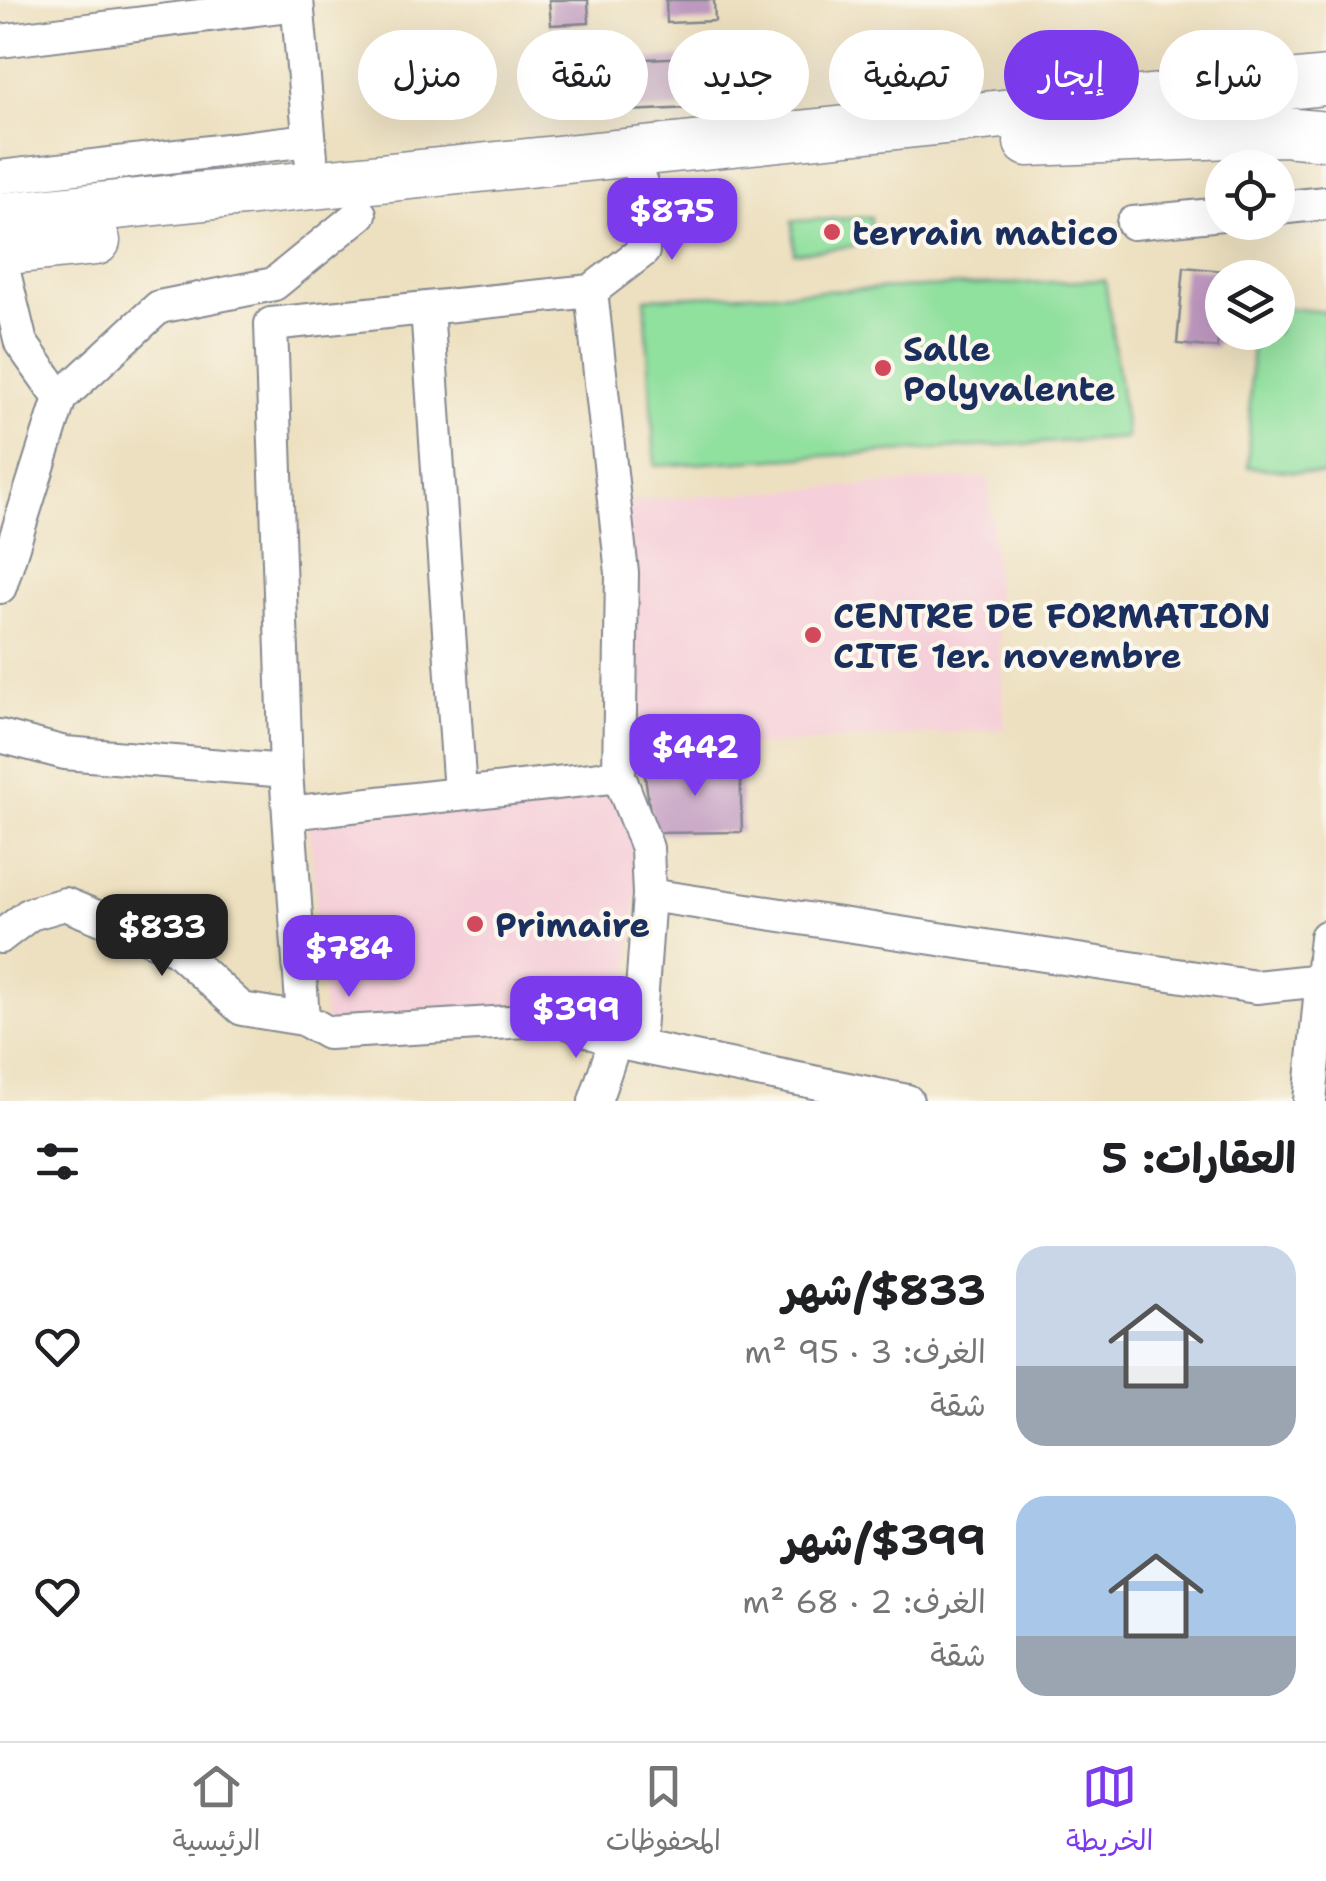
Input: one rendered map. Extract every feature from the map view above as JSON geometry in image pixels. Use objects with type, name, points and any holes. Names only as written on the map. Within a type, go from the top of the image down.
[{"type":"highway","points":[[0,217],[1326,81]]},
{"type":"highway","points":[[2,273],[360,214],[1050,140],[1286,132],[1326,136]]},
{"type":"street","points":[[0,41],[297,2],[314,187]]},
{"type":"street","points":[[0,177],[309,140]]},
{"type":"street","points":[[303,1019],[286,772],[271,324],[591,291],[643,251],[641,183]]},
{"type":"street","points":[[1295,207],[1326,204]]},
{"type":"street","points":[[0,586],[60,398],[158,308],[274,284],[360,214]]},
{"type":"street","points":[[1133,223],[1205,216]]},
{"type":"street","points":[[2,273],[20,343],[60,398]]},
{"type":"street","points":[[591,291],[622,572],[619,776],[647,848],[649,894],[627,1044],[595,1101]]},
{"type":"street","points":[[427,308],[460,794]]},
{"type":"street","points":[[0,736],[65,753],[286,772]]},
{"type":"street","points":[[289,813],[619,776]]},
{"type":"street","points":[[649,894],[1256,987],[1322,980]]},
{"type":"street","points":[[0,937],[30,914],[65,904],[176,949],[242,1009],[303,1019],[328,1033],[560,1018],[627,1044],[820,1092],[907,1101]]},
{"type":"street","points":[[1310,1101],[1326,936]]},
{"type":"shaded area","name":"CENTRE DE FORMATION CITE 1er. novembre","points":[[989,477],[1005,729],[634,754],[617,502]]},
{"type":"shaded area","name":"Primaire","points":[[620,795],[640,848],[627,999],[325,1023],[309,819]]},
{"type":"green space","name":"terrain matico","points":[[871,217],[871,244],[794,253],[792,221]]},
{"type":"green space","name":"Salle Polyvalente","points":[[1105,280],[1127,438],[655,466],[645,298]]},
{"type":"green space","points":[[1295,309],[1326,312],[1326,475],[1248,467],[1251,350],[1295,350]]},
{"type":"building","points":[[549,0],[588,0],[589,23],[551,25]]},
{"type":"building","points":[[666,0],[714,0],[715,21],[667,23]]},
{"type":"building","points":[[668,58],[668,109],[648,110],[648,59]]},
{"type":"building","points":[[1184,267],[1205,269],[1205,347],[1177,344]]},
{"type":"building","points":[[740,765],[742,832],[653,833],[644,769]]},
{"type":"place","name":"terrain matico","points":[[832,232]]},
{"type":"place","name":"Salle Polyvalente","points":[[883,368]]},
{"type":"place","name":"CENTRE DE FORMATION CITE 1er. novembre","points":[[813,635]]},
{"type":"place","name":"Primaire","points":[[475,924]]}]
